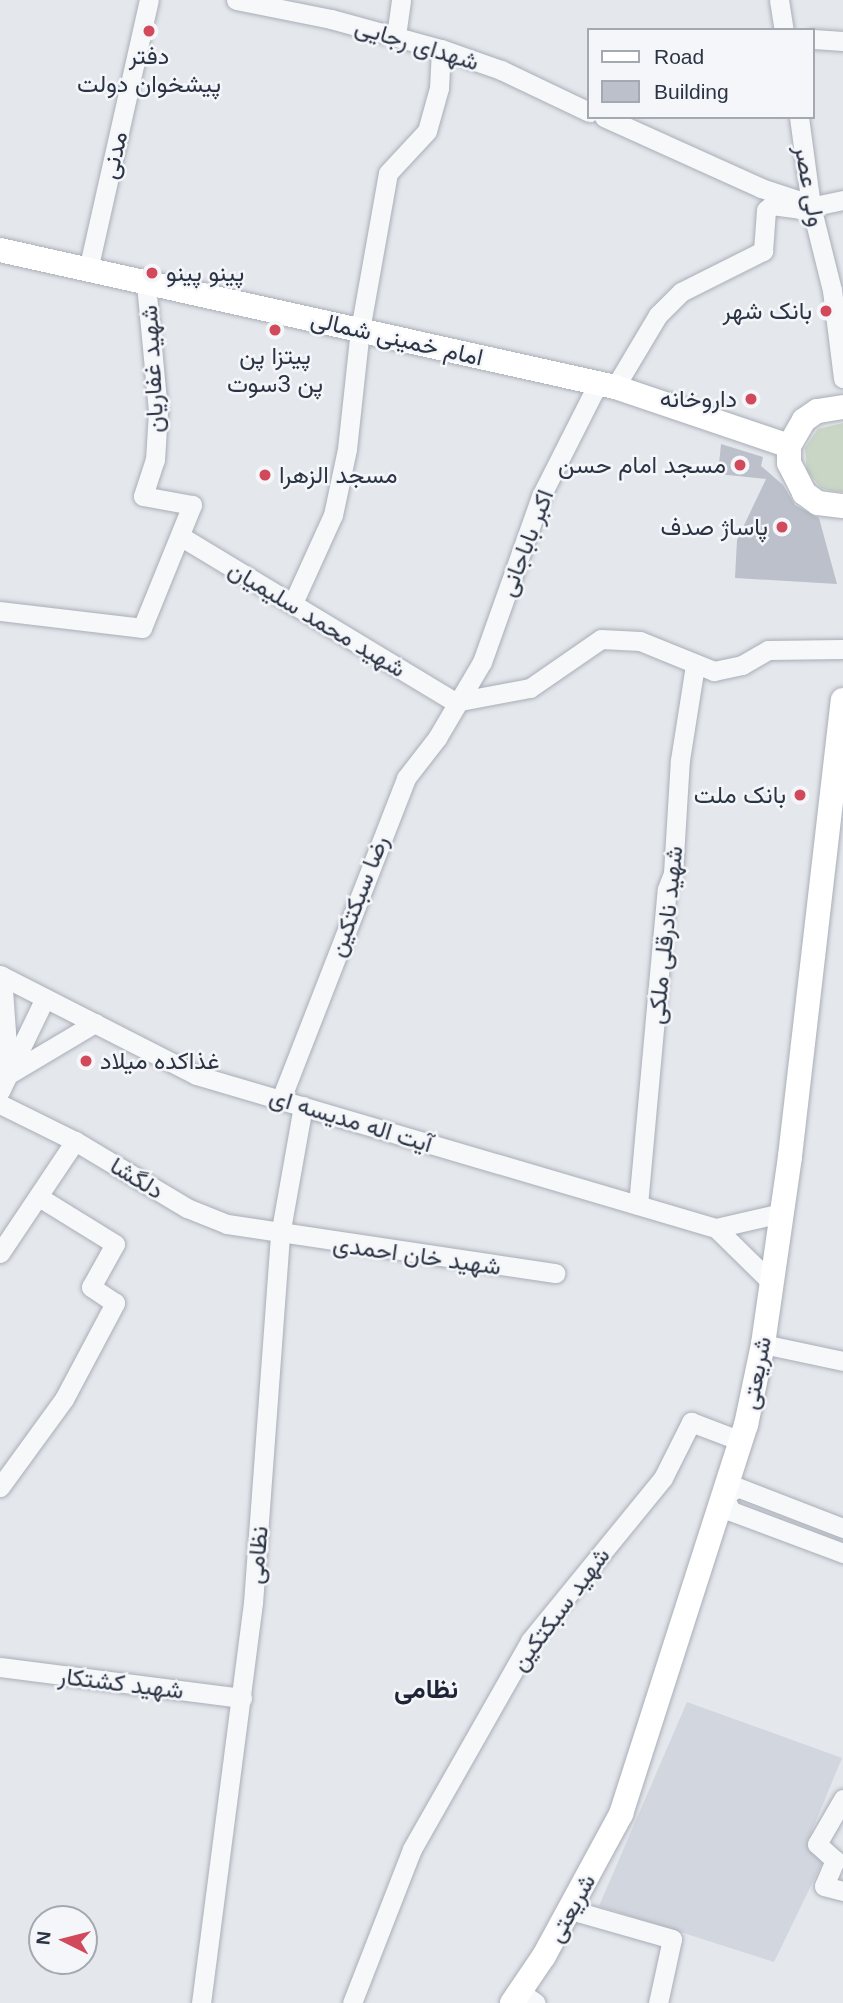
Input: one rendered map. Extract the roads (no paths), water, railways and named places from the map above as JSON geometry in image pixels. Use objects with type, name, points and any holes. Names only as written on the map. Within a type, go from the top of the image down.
[{"type":"main road","name":"امام خمینی شمالی","points":[[0,250],[606,385],[789,446]]},
{"type":"main road","points":[[843,407],[817,411],[804,420],[789,446],[793,480],[804,493],[818,503],[843,506]]},
{"type":"main road","name":"شریعتی","points":[[522,1999],[621,1814],[741,1441],[763,1344],[834,840],[843,700]]},
{"type":"street","name":"مدنی","points":[[88,270],[149,0]]},
{"type":"street","name":"شهدای رجایی","points":[[236,0],[396,36],[441,49],[501,70],[588,112]]},
{"type":"street","points":[[396,36],[401,0]]},
{"type":"street","points":[[779,0],[784,28]]},
{"type":"street","points":[[815,39],[843,41]]},
{"type":"street","points":[[293,603],[332,515],[348,449],[360,330],[388,173],[427,131],[439,88],[441,49]]},
{"type":"street","points":[[608,119],[761,188],[799,197],[811,206]]},
{"type":"street","name":"ولی عصر","points":[[799,119],[811,206],[832,290],[843,378]]},
{"type":"street","points":[[761,188],[766,210],[772,205],[811,206],[843,200]]},
{"type":"street","name":"اکبر باباجانی","points":[[455,702],[482,662],[541,496],[606,385],[658,315],[681,292],[763,251],[766,210]]},
{"type":"street","name":"شهید غفاریان","points":[[146,282],[158,411],[155,460],[143,496],[192,505],[180,536]]},
{"type":"street","points":[[0,611],[142,628],[180,536]]},
{"type":"street","name":"شهید محمد سلیمیان","points":[[180,536],[455,702]]},
{"type":"street","points":[[455,702],[530,688],[601,639],[640,641],[714,671],[742,665],[768,650],[843,649]]},
{"type":"street","name":"شهید نادرقلی ملکی","points":[[638,1205],[667,889],[673,873],[680,760],[695,665]]},
{"type":"street","name":"رضا سبکتکین","points":[[281,1099],[406,778],[437,738],[455,702]]},
{"type":"street","points":[[1,976],[4,1083]]},
{"type":"street","name":"آیت اله مدیسه ای","points":[[1,976],[196,1075],[716,1228]]},
{"type":"street","points":[[4,1083],[45,998]]},
{"type":"street","points":[[4,1083],[95,1023]]},
{"type":"street","name":"دلگشا","points":[[0,1104],[75,1141],[187,1208],[227,1224],[280,1235]]},
{"type":"street","name":"نظامی","points":[[201,2003],[242,1698],[270,1420],[280,1235],[303,1106]]},
{"type":"street","points":[[0,1253],[75,1141]]},
{"type":"street","points":[[0,1488],[64,1399],[115,1303],[92,1287],[115,1244],[39,1197]]},
{"type":"street","points":[[716,1228],[781,1213]]},
{"type":"street","points":[[716,1228],[771,1282]]},
{"type":"street","name":"شهید خان احمدی","points":[[280,1235],[555,1273]]},
{"type":"street","points":[[763,1344],[843,1361]]},
{"type":"street","name":"شهید سبکتکین","points":[[352,2003],[412,1849],[530,1641],[663,1478],[691,1422],[741,1441]]},
{"type":"street","points":[[843,1528],[737,1487],[724,1497],[731,1510],[843,1553]]},
{"type":"street","name":"شهید کشتکار","points":[[0,1667],[242,1698]]},
{"type":"street","points":[[834,1888],[835,1860],[817,1844],[843,1799]]},
{"type":"street","points":[[571,1910],[672,1939],[658,2003]]},
{"type":"place","name":"دفتر پیشخوان دولت","points":[[149,31]]},
{"type":"place","name":"پینو پینو","points":[[152,273]]},
{"type":"place","name":"بانک شهر","points":[[826,311]]},
{"type":"place","name":"پیتزا پن پن 3سوت","points":[[275,330]]},
{"type":"place","name":"داروخانه","points":[[751,399]]},
{"type":"place","name":"مسجد امام حسن","points":[[740,465]]},
{"type":"place","name":"مسجد الزهرا","points":[[265,475]]},
{"type":"place","name":"پاساژ صدف","points":[[782,527]]},
{"type":"place","name":"بانک ملت","points":[[800,795]]},
{"type":"place","name":"غذاکده میلاد","points":[[86,1061]]},
{"type":"district","name":"نظامی","points":[[426,1690]]}]
